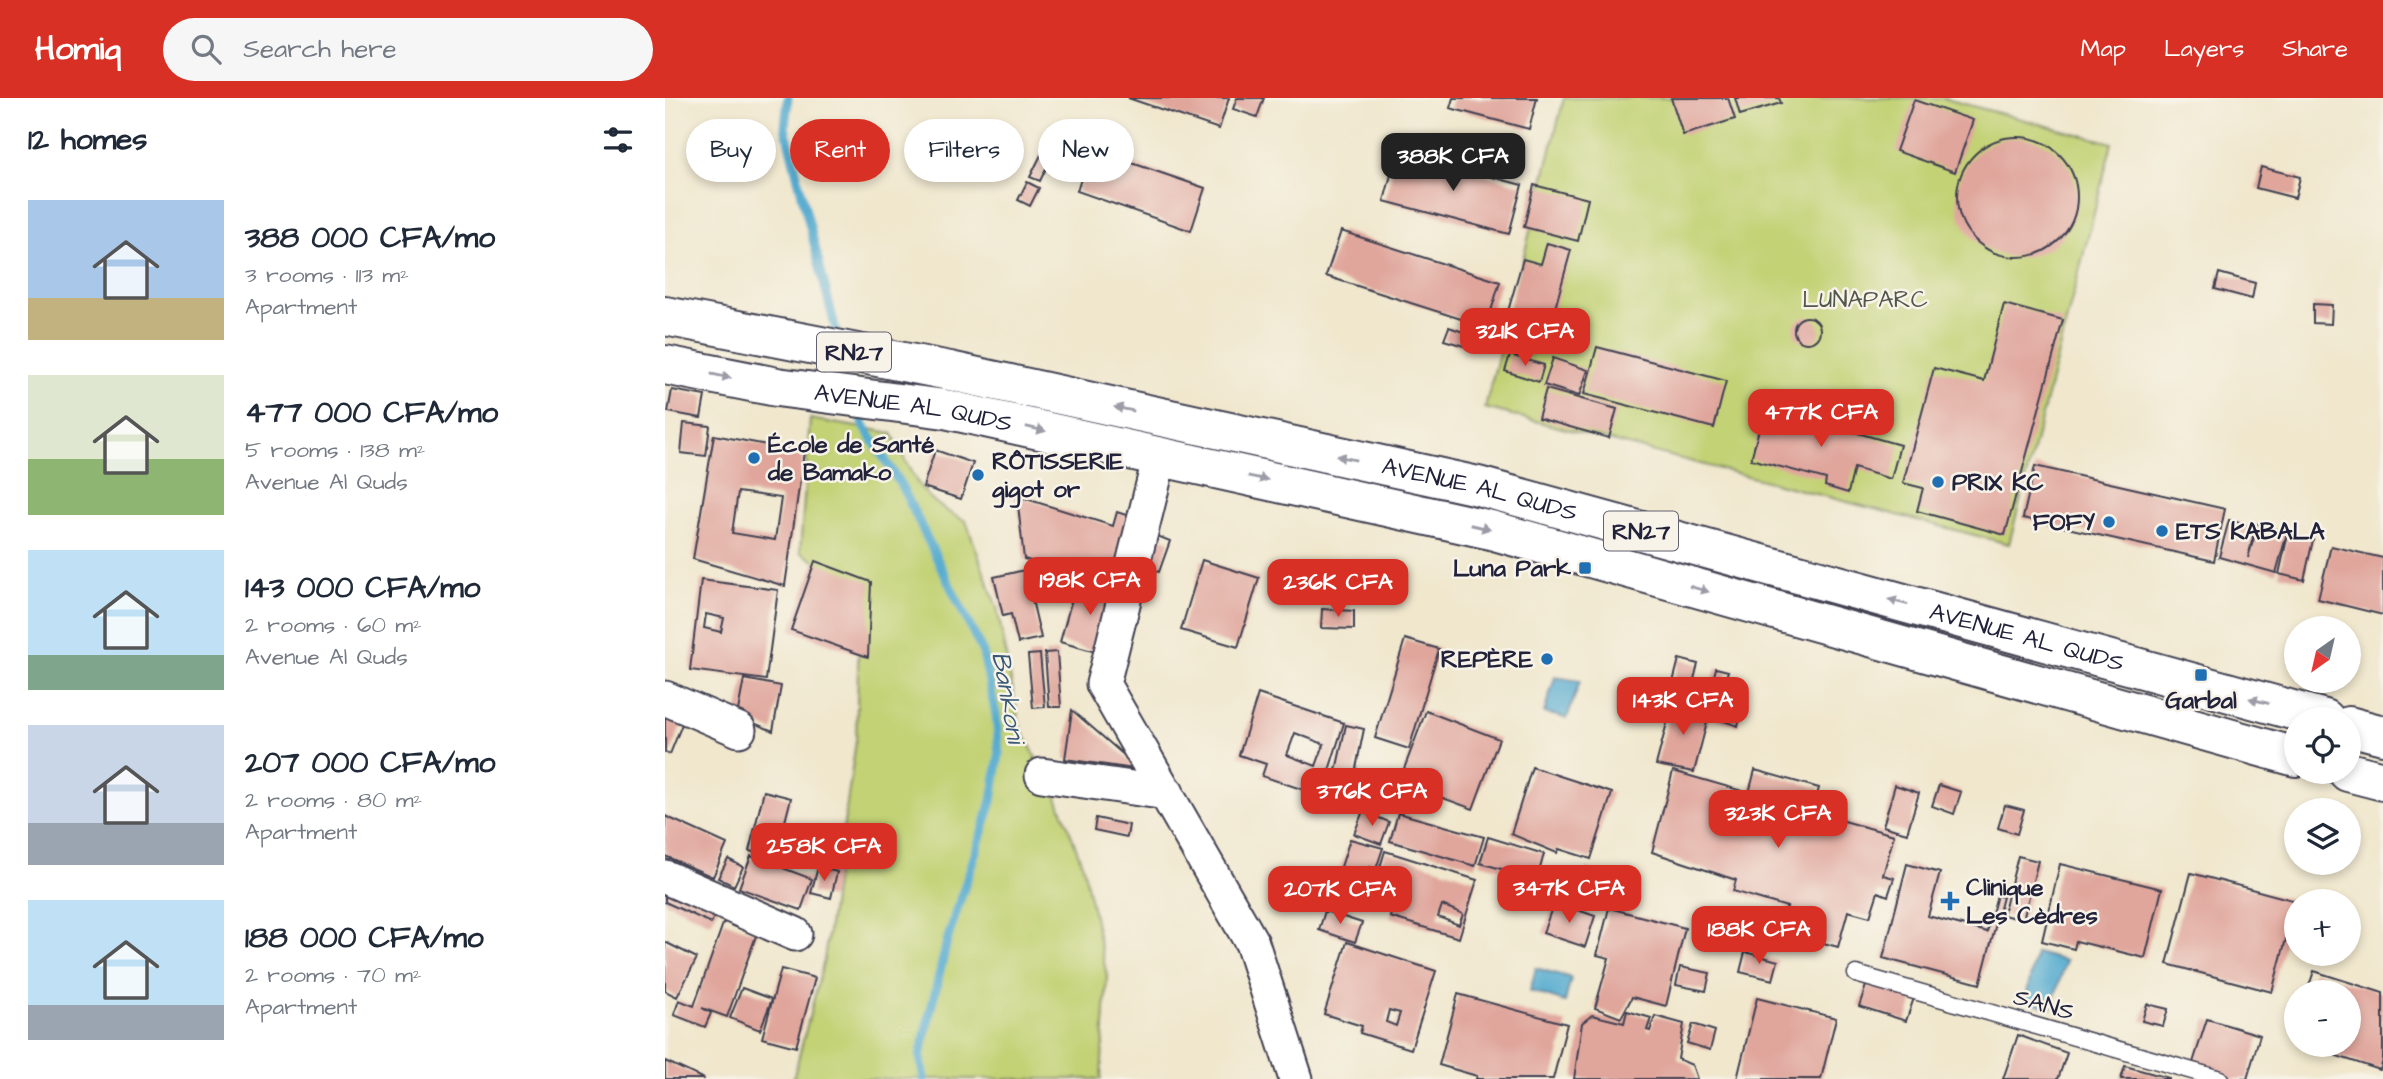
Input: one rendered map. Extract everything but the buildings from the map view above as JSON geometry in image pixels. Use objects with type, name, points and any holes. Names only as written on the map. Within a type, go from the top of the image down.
[{"type":"main road","name":"AVENUE AL QUDS","points":[[665,316],[950,370],[1478,486],[2284,708]]},
{"type":"main road","name":"AVENUE AL QUDS","points":[[665,365],[777,387],[945,409],[1491,530],[2284,754]]},
{"type":"main road","points":[[2361,729],[2383,735]]},
{"type":"main road","points":[[2361,776],[2383,782]]},
{"type":"street","points":[[1160,456],[1103,684],[1252,943],[1296,1079]]},
{"type":"street","points":[[665,698],[739,730]]},
{"type":"street","points":[[1042,775],[1167,793]]},
{"type":"street","points":[[665,877],[795,934]]},
{"type":"lane","name":"SANS","points":[[1856,974],[2220,1079]]},
{"type":"green space","name":"LUNAPARC","points":[[1564,98],[1942,98],[2112,143],[2009,544],[1485,408]]},
{"type":"green space","points":[[810,419],[892,433],[912,474],[928,496],[966,521],[997,608],[1020,727],[1057,797],[1083,866],[1107,976],[1101,1079],[793,1079],[824,960],[856,741],[860,594],[848,581],[800,552]]},
{"type":"water","points":[[1555,677],[1580,681],[1567,718],[1544,713]]},
{"type":"water","points":[[2036,953],[2066,961],[2051,1008],[2025,1000]]},
{"type":"water","points":[[1536,968],[1571,978],[1565,1002],[1530,991]]},
{"type":"waterway","name":"Bankoni","points":[[788,98],[785,127],[838,339]]},
{"type":"waterway","name":"Bankoni","points":[[858,406],[864,426],[902,487],[983,653],[996,715],[999,755],[992,801],[947,941],[920,1056],[924,1079]]},
{"type":"place","name":"École de Santé de Bamako","points":[[754,458]]},
{"type":"place","name":"RÔTISSERIE gigot or","points":[[978,475]]},
{"type":"place","name":"PRIX KC","points":[[1938,482]]},
{"type":"place","name":"FOFY","points":[[2109,522]]},
{"type":"place","name":"ETS KABALA","points":[[2162,531]]},
{"type":"place","name":"Luna Park","points":[[1585,568]]},
{"type":"place","name":"REPÈRE","points":[[1547,659]]},
{"type":"place","name":"Garbal","points":[[2201,675]]},
{"type":"place","name":"Clinique Les Cèdres","points":[[1950,901]]}]
